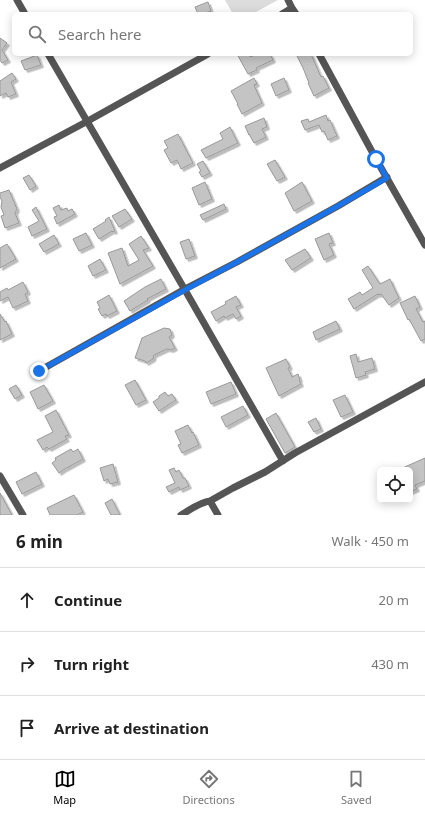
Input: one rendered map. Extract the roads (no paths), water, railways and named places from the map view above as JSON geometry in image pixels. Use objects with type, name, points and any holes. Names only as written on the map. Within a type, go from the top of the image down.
[{"type":"street","points":[[17,0],[24,12]]},
{"type":"street","points":[[288,0],[294,11]]},
{"type":"street","points":[[49,56],[283,461]]},
{"type":"street","points":[[0,168],[204,56]]},
{"type":"street","points":[[320,56],[425,244]]},
{"type":"street","points":[[39,371],[387,178]]},
{"type":"street","points":[[181,515],[201,503],[210,501],[265,472],[425,382]]},
{"type":"street","points":[[0,476],[23,515]]},
{"type":"street","points":[[210,501],[218,515]]}]
